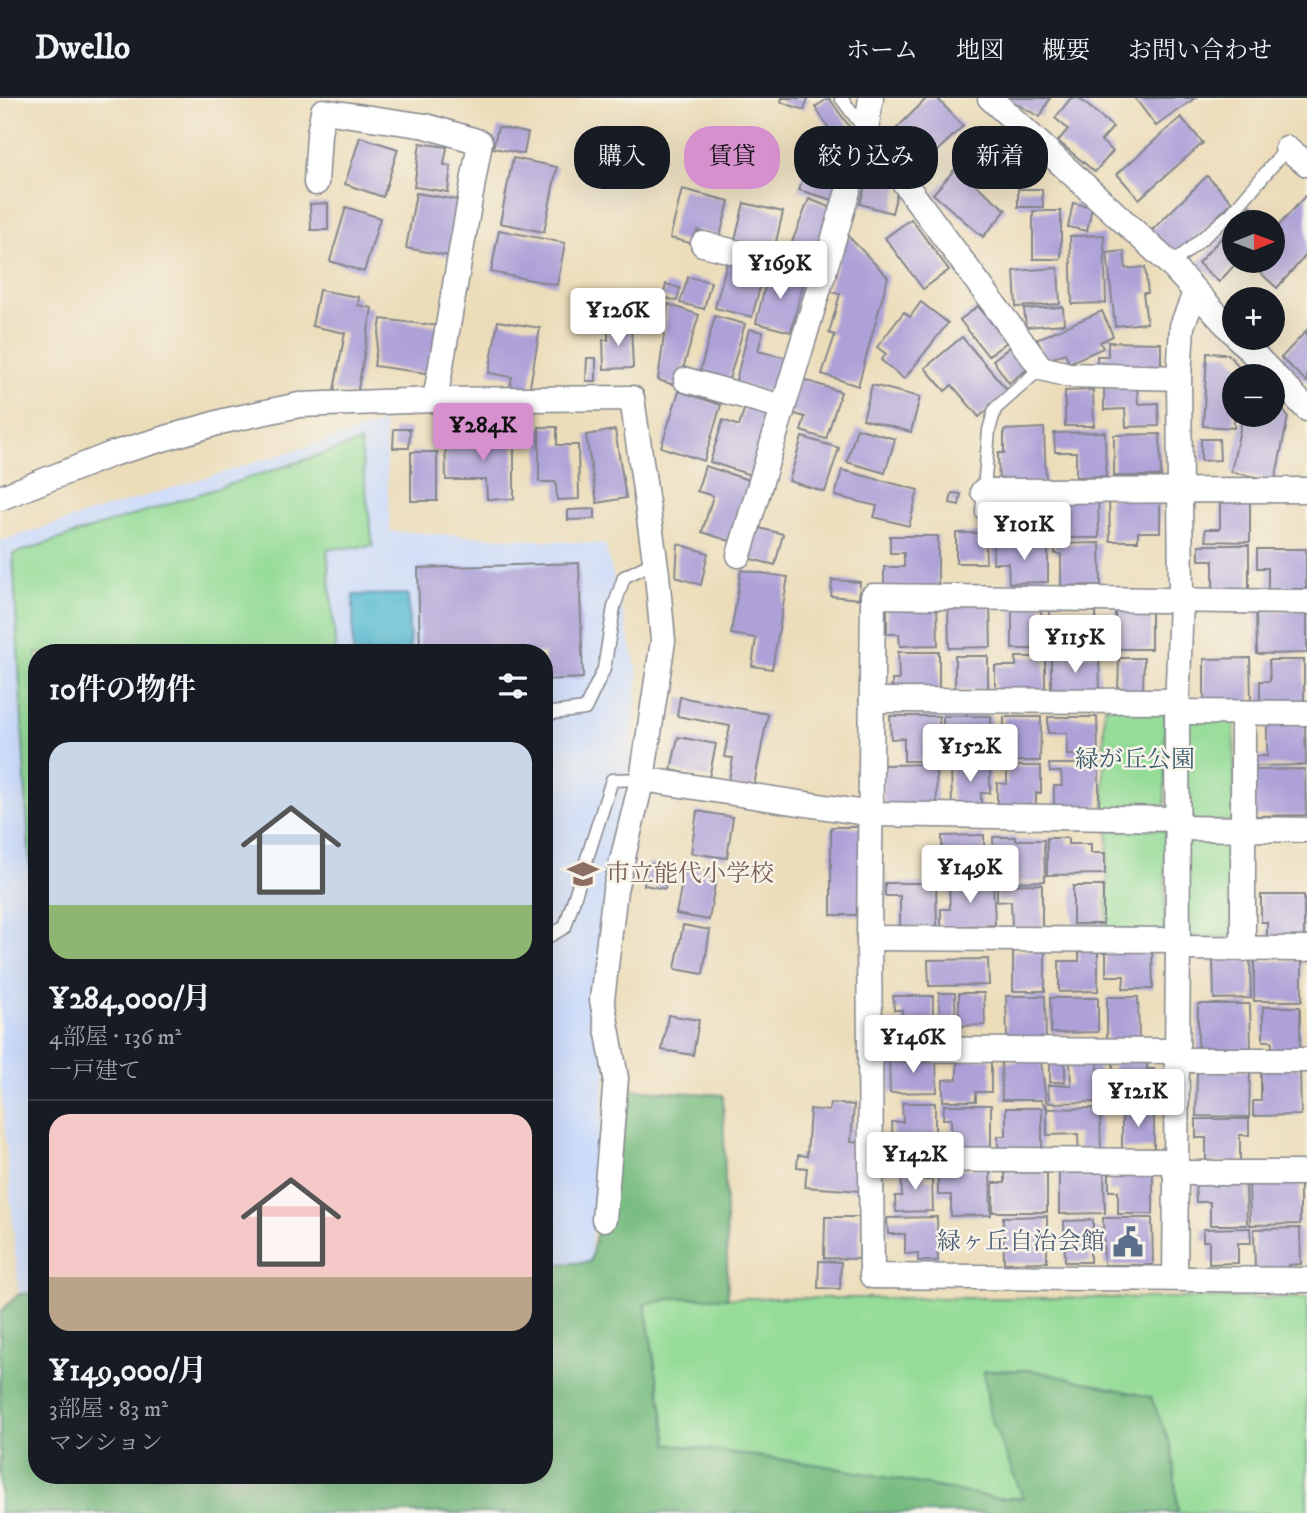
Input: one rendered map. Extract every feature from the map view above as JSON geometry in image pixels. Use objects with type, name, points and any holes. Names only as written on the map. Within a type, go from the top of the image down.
[{"type":"street","points":[[867,126],[871,98]]},
{"type":"street","points":[[990,98],[1171,265],[1222,321]]},
{"type":"street","points":[[316,183],[323,111],[426,126],[480,142],[435,400]]},
{"type":"street","points":[[1287,148],[1307,164]]},
{"type":"street","points":[[739,555],[849,189]]},
{"type":"street","points":[[909,189],[1041,368],[1069,375],[1179,378]]},
{"type":"street","points":[[703,244],[824,274]]},
{"type":"street","points":[[1175,1278],[1177,707],[1181,600],[1179,378],[1182,326],[1195,293]]},
{"type":"street","points":[[1250,350],[1307,408]]},
{"type":"street","points":[[686,380],[783,408]]},
{"type":"street","points":[[0,498],[112,454],[225,421],[299,405],[435,400],[632,398],[663,641],[642,779],[615,890],[602,1000],[616,1077],[604,1219]]},
{"type":"street","points":[[982,502],[1180,490],[1307,490]]},
{"type":"street","points":[[1307,602],[873,596],[869,937],[872,1276],[1307,1280]]},
{"type":"street","points":[[872,700],[1177,707],[1243,713],[1307,713]]},
{"type":"street","points":[[1243,713],[1243,949]]},
{"type":"street","points":[[642,779],[872,814],[1178,823],[1244,829],[1307,830]]},
{"type":"street","points":[[869,937],[1307,949]]},
{"type":"street","points":[[870,1049],[1307,1060]]},
{"type":"street","points":[[871,1159],[1307,1172]]},
{"type":"lane","points":[[841,98],[862,126]]},
{"type":"lane","points":[[1171,265],[1232,214],[1287,148]]},
{"type":"lane","points":[[982,502],[989,430],[995,409],[1041,368]]},
{"type":"lane","points":[[553,713],[585,709],[604,669],[614,607],[624,577],[654,562]]},
{"type":"lane","points":[[553,934],[565,927],[612,780],[642,779]]},
{"type":"shaded area","name":"市立能代小学校","points":[[384,423],[390,531],[605,544],[638,673],[590,1263],[553,1265],[553,644],[28,644],[28,1294],[19,1294],[0,1075],[0,541]]},
{"type":"green space","points":[[360,442],[373,546],[327,549],[335,644],[28,644],[28,832],[13,554]]},
{"type":"green space","name":"緑が丘公園","points":[[1104,707],[1165,707],[1165,813],[1104,813]]},
{"type":"green space","name":"緑が丘公園","points":[[1234,717],[1235,821],[1186,821],[1185,718]]},
{"type":"green space","name":"緑が丘公園","points":[[1165,829],[1165,931],[1106,932],[1108,830]]},
{"type":"green space","name":"緑が丘公園","points":[[1185,839],[1233,839],[1232,937],[1184,936]]},
{"type":"green space","points":[[629,1089],[723,1095],[728,1298],[676,1298],[645,1304],[668,1444],[820,1465],[995,1498],[1023,1498],[990,1416],[984,1371],[1031,1370],[1151,1397],[1172,1449],[1178,1513],[0,1513],[0,1312],[19,1294],[28,1294],[28,1484],[553,1484],[553,1264],[590,1262]]},
{"type":"green space","points":[[676,1298],[1307,1298],[1307,1513],[1178,1513],[1172,1449],[1031,1370],[984,1371],[990,1416],[1024,1498],[995,1498],[820,1465],[668,1444],[645,1304]]},
{"type":"water","points":[[408,594],[410,644],[353,644],[353,595]]},
{"type":"building","points":[[782,98],[808,98],[804,110],[781,102]]},
{"type":"building","points":[[829,98],[849,126],[827,126],[815,107]]},
{"type":"building","points":[[927,98],[937,98],[963,126],[952,126],[952,137],[938,150],[938,126],[899,126]]},
{"type":"building","points":[[1006,98],[1050,98],[1040,117]]},
{"type":"building","points":[[1071,98],[1079,98],[1113,127],[1101,141],[1113,151],[1095,172],[1058,141],[1068,129],[1055,118]]},
{"type":"building","points":[[1135,98],[1195,98],[1156,126]]},
{"type":"building","points":[[1181,117],[1203,143],[1139,199],[1117,174]]},
{"type":"building","points":[[498,127],[528,133],[524,154],[493,148]]},
{"type":"building","points":[[360,137],[398,149],[383,197],[345,184]]},
{"type":"building","points":[[420,143],[447,147],[444,165],[451,166],[448,192],[414,187]]},
{"type":"building","points":[[513,158],[557,167],[544,232],[500,223]]},
{"type":"building","points":[[952,173],[952,189],[981,189],[1006,210],[983,237],[933,194]]},
{"type":"building","points":[[1207,176],[1232,202],[1178,255],[1152,230]]},
{"type":"building","points":[[682,189],[729,201],[720,236],[697,230],[694,244],[670,238]]},
{"type":"building","points":[[799,189],[840,189],[836,201]]},
{"type":"building","points":[[864,189],[898,189],[892,213],[860,204]]},
{"type":"building","points":[[1018,189],[1042,189],[1043,207],[1018,207]]},
{"type":"building","points":[[416,193],[458,200],[449,256],[406,248]]},
{"type":"building","points":[[1307,194],[1307,254],[1276,287],[1261,273],[1285,273],[1285,219]]},
{"type":"building","points":[[809,199],[834,209],[814,257],[790,247]]},
{"type":"building","points":[[328,203],[328,230],[311,230],[310,204]]},
{"type":"building","points":[[744,203],[783,212],[774,250],[735,240]]},
{"type":"building","points":[[1073,203],[1092,207],[1087,231],[1068,227]]},
{"type":"building","points":[[346,207],[380,218],[364,272],[330,261]]},
{"type":"building","points":[[1033,211],[1061,211],[1061,259],[1033,259]]},
{"type":"building","points":[[911,219],[949,270],[923,289],[885,238]]},
{"type":"building","points":[[499,230],[565,243],[557,285],[491,272]]},
{"type":"building","points":[[847,235],[888,277],[858,386],[822,374],[835,335],[829,333],[840,294],[828,291]]},
{"type":"building","points":[[1104,235],[1106,303],[1072,304],[1070,236]]},
{"type":"building","points":[[1222,237],[1222,273],[1227,273],[1219,282],[1198,263]]},
{"type":"building","points":[[1124,251],[1126,269],[1145,267],[1148,293],[1143,293],[1147,323],[1115,326],[1107,253]]},
{"type":"building","points":[[728,258],[765,268],[752,317],[715,308]]},
{"type":"building","points":[[1058,268],[1060,304],[1016,307],[1014,271]]},
{"type":"building","points":[[769,270],[804,279],[791,332],[756,323]]},
{"type":"building","points":[[688,277],[711,282],[704,309],[680,303]]},
{"type":"building","points":[[666,284],[680,288],[677,301],[663,297]]},
{"type":"building","points":[[319,290],[359,297],[358,305],[372,308],[357,395],[334,390],[345,333],[312,326]]},
{"type":"building","points":[[921,302],[948,323],[904,379],[881,360],[886,354],[877,347],[904,312],[910,317]]},
{"type":"building","points":[[668,304],[699,315],[678,386],[658,380]]},
{"type":"building","points":[[978,306],[1007,342],[988,356],[960,320]]},
{"type":"building","points":[[1063,307],[1064,324],[1026,327],[1024,309]]},
{"type":"building","points":[[1102,311],[1113,336],[1100,342],[1103,348],[1069,363],[1065,353],[1046,361],[1037,339]]},
{"type":"building","points":[[715,316],[745,324],[728,383],[699,375]]},
{"type":"building","points":[[381,319],[439,326],[433,374],[374,366]]},
{"type":"building","points":[[498,321],[540,328],[529,392],[510,389],[512,377],[489,373]]},
{"type":"building","points":[[631,325],[633,368],[604,369],[603,340],[608,340],[608,326]]},
{"type":"building","points":[[749,329],[763,332],[758,351],[787,358],[778,394],[735,384]]},
{"type":"building","points":[[1307,330],[1307,382],[1281,358]]},
{"type":"building","points":[[962,337],[1009,392],[979,417],[952,385],[945,391],[925,368]]},
{"type":"building","points":[[1108,342],[1161,343],[1161,368],[1097,367],[1097,356],[1108,356]]},
{"type":"building","points":[[1014,344],[1030,367],[1009,383],[993,360]]},
{"type":"building","points":[[1207,353],[1228,354],[1237,364],[1222,364],[1222,427],[1234,428],[1203,426]]},
{"type":"building","points":[[587,358],[596,358],[596,381],[586,381]]},
{"type":"building","points":[[799,378],[841,392],[826,439],[801,431],[805,417],[788,412]]},
{"type":"building","points":[[872,385],[920,397],[911,432],[863,419]]},
{"type":"building","points":[[1137,386],[1138,404],[1158,403],[1159,426],[1126,427],[1125,409],[1104,410],[1104,387]]},
{"type":"building","points":[[1093,390],[1094,426],[1065,426],[1065,391]]},
{"type":"building","points":[[679,391],[721,405],[704,461],[661,447]]},
{"type":"building","points":[[746,403],[777,412],[757,477],[710,462],[723,420],[739,426]]},
{"type":"building","points":[[1285,413],[1288,417],[1275,481],[1231,472],[1240,427],[1285,427]]},
{"type":"building","points":[[445,427],[459,427],[459,447],[485,447],[485,433],[514,433],[514,499],[487,499],[486,480],[446,480]]},
{"type":"building","points":[[539,427],[557,427],[557,445],[578,445],[579,499],[557,500],[556,482],[539,482]]},
{"type":"building","points":[[857,428],[895,439],[885,473],[847,462]]},
{"type":"building","points":[[1044,428],[1046,482],[999,484],[998,453],[1004,453],[1004,430]]},
{"type":"building","points":[[394,429],[410,429],[409,448],[393,448]]},
{"type":"building","points":[[615,430],[626,498],[597,503],[586,435]]},
{"type":"building","points":[[1105,432],[1106,476],[1076,477],[1076,452],[1055,452],[1054,433]]},
{"type":"building","points":[[1160,434],[1161,476],[1114,476],[1114,435]]},
{"type":"building","points":[[802,437],[839,448],[825,492],[789,481]]},
{"type":"building","points":[[1201,439],[1219,439],[1220,460],[1201,461]]},
{"type":"building","points":[[411,452],[437,452],[437,501],[411,501]]},
{"type":"building","points":[[705,466],[752,481],[733,542],[702,532],[713,496],[697,491]]},
{"type":"building","points":[[842,470],[918,490],[909,526],[874,517],[877,506],[835,496]]},
{"type":"building","points":[[952,493],[961,494],[959,505],[950,503]]},
{"type":"building","points":[[1098,495],[1099,538],[1065,538],[1064,519],[1056,519],[1056,496]]},
{"type":"building","points":[[1109,498],[1160,498],[1160,532],[1138,532],[1138,541],[1110,541]]},
{"type":"building","points":[[1220,498],[1250,498],[1250,542],[1206,541],[1205,529],[1220,529]]},
{"type":"building","points":[[1010,500],[1044,500],[1044,535],[1010,535]]},
{"type":"building","points":[[595,509],[595,519],[568,520],[568,510]]},
{"type":"building","points":[[994,526],[1004,526],[1004,541],[994,541]]},
{"type":"building","points":[[755,527],[783,534],[775,565],[747,558]]},
{"type":"building","points":[[956,533],[985,533],[986,563],[956,563]]},
{"type":"building","points":[[890,536],[938,536],[938,588],[884,588],[884,567],[904,567],[904,553],[890,553]]},
{"type":"building","points":[[1100,543],[1101,585],[1061,586],[1061,554],[1055,554],[1055,544]]},
{"type":"building","points":[[678,544],[708,553],[701,585],[676,577]]},
{"type":"building","points":[[993,544],[1048,544],[1048,582],[1009,583],[1008,563],[993,563]]},
{"type":"building","points":[[1199,545],[1249,545],[1249,589],[1213,590],[1213,560],[1199,560]]},
{"type":"building","points":[[1257,549],[1306,549],[1306,589],[1268,589],[1268,568],[1257,568]]},
{"type":"building","points":[[579,563],[583,678],[553,680],[553,644],[420,644],[418,568]]},
{"type":"building","points":[[741,570],[788,577],[772,669],[752,666],[756,638],[731,634]]},
{"type":"building","points":[[832,580],[860,582],[859,599],[831,596]]},
{"type":"building","points":[[990,604],[991,647],[949,648],[948,605]]},
{"type":"building","points":[[1012,605],[1041,605],[1042,649],[1012,649]]},
{"type":"building","points":[[937,606],[938,645],[900,646],[899,634],[887,634],[887,608]]},
{"type":"building","points":[[1115,608],[1151,608],[1151,649],[1115,649]]},
{"type":"building","points":[[1050,610],[1096,610],[1097,647],[1050,648]]},
{"type":"building","points":[[1307,610],[1307,653],[1257,654],[1256,611]]},
{"type":"building","points":[[898,652],[939,652],[939,694],[892,694],[892,680],[899,680]]},
{"type":"building","points":[[1051,655],[1099,655],[1100,694],[1051,694]]},
{"type":"building","points":[[955,656],[988,656],[988,689],[955,690]]},
{"type":"building","points":[[1016,657],[1045,657],[1045,694],[995,694],[995,666],[1016,666]]},
{"type":"building","points":[[1119,658],[1144,658],[1143,692],[1118,692]]},
{"type":"building","points":[[1250,658],[1251,702],[1204,704],[1204,659]]},
{"type":"building","points":[[1269,660],[1304,660],[1304,704],[1260,704],[1260,681],[1270,681]]},
{"type":"building","points":[[680,697],[768,714],[753,790],[728,785],[733,758],[724,757],[730,726],[677,716]]},
{"type":"building","points":[[890,716],[939,716],[940,761],[904,761],[904,738],[891,739]]},
{"type":"building","points":[[943,716],[991,716],[992,752],[943,752]]},
{"type":"building","points":[[1004,717],[1041,717],[1040,761],[997,761],[997,741],[1004,741]]},
{"type":"building","points":[[1048,717],[1097,717],[1098,755],[1067,755],[1067,733],[1048,733]]},
{"type":"building","points":[[1267,724],[1305,724],[1306,765],[1255,766],[1255,756],[1267,756]]},
{"type":"building","points":[[678,737],[716,744],[709,778],[671,770]]},
{"type":"building","points":[[990,763],[990,793],[981,793],[981,807],[952,808],[951,764]]},
{"type":"building","points":[[936,764],[937,807],[883,807],[883,765]]},
{"type":"building","points":[[1049,764],[1099,764],[1099,806],[1054,807],[1054,786],[1062,786],[1061,772],[1050,772]]},
{"type":"building","points":[[1007,766],[1041,766],[1041,793],[1036,793],[1036,809],[997,810],[997,783],[1007,784]]},
{"type":"building","points":[[1305,769],[1306,815],[1254,816],[1254,770]]},
{"type":"building","points":[[697,811],[733,817],[727,858],[691,853]]},
{"type":"building","points":[[831,827],[864,827],[864,915],[831,915]]},
{"type":"building","points":[[984,835],[984,877],[954,878],[953,859],[942,859],[942,836]]},
{"type":"building","points":[[993,837],[1044,840],[1045,881],[1008,882],[1008,858],[994,859]]},
{"type":"building","points":[[1047,838],[1068,838],[1068,844],[1091,844],[1091,853],[1105,853],[1105,874],[1047,875]]},
{"type":"building","points":[[648,863],[669,866],[665,889],[644,885]]},
{"type":"building","points":[[685,867],[717,872],[709,920],[676,914]]},
{"type":"building","points":[[993,881],[995,925],[941,927],[941,909],[950,909],[949,882]]},
{"type":"building","points":[[885,883],[936,883],[937,928],[900,928],[900,896],[885,896]]},
{"type":"building","points":[[1042,884],[1042,927],[1012,928],[1011,901],[997,902],[997,885]]},
{"type":"building","points":[[1073,886],[1103,886],[1103,924],[1073,924]]},
{"type":"building","points":[[1261,895],[1304,895],[1304,944],[1267,943],[1267,922],[1261,922]]},
{"type":"building","points":[[683,925],[710,930],[703,974],[675,969]]},
{"type":"building","points":[[1079,949],[1098,949],[1098,991],[1059,992],[1059,961],[1079,961]]},
{"type":"building","points":[[1106,949],[1152,949],[1153,989],[1123,989],[1124,976],[1106,976]]},
{"type":"building","points":[[1013,951],[1045,951],[1045,991],[1013,991]]},
{"type":"building","points":[[1250,957],[1251,998],[1214,999],[1213,958]]},
{"type":"building","points":[[988,959],[989,985],[929,986],[928,960]]},
{"type":"building","points":[[1254,961],[1302,961],[1302,1001],[1254,1001]]},
{"type":"building","points":[[939,993],[955,993],[956,1039],[940,1039]]},
{"type":"building","points":[[959,993],[984,993],[985,1025],[959,1026]]},
{"type":"building","points":[[893,996],[933,996],[933,1032],[902,1032],[902,1010],[894,1010]]},
{"type":"building","points":[[1006,996],[1045,996],[1046,1039],[1007,1040]]},
{"type":"building","points":[[1107,997],[1138,997],[1139,1040],[1107,1040]]},
{"type":"building","points":[[1050,998],[1098,998],[1098,1032],[1051,1033]]},
{"type":"building","points":[[1198,1004],[1250,1004],[1251,1050],[1198,1051]]},
{"type":"building","points":[[1263,1007],[1300,1007],[1300,1049],[1272,1049],[1272,1041],[1263,1041]]},
{"type":"building","points":[[668,1015],[699,1020],[693,1055],[662,1050]]},
{"type":"building","points":[[936,1058],[937,1092],[890,1093],[889,1059]]},
{"type":"building","points":[[1070,1058],[1098,1058],[1099,1102],[1049,1103],[1048,1085],[1071,1085]]},
{"type":"building","points":[[1147,1058],[1147,1069],[1154,1069],[1154,1102],[1114,1103],[1113,1059]]},
{"type":"building","points":[[957,1059],[991,1059],[991,1092],[976,1092],[976,1101],[943,1101],[943,1080],[957,1079]]},
{"type":"building","points":[[1050,1060],[1065,1060],[1065,1082],[1050,1082]]},
{"type":"building","points":[[1041,1061],[1047,1109],[1041,1100],[1002,1100],[1001,1062]]},
{"type":"building","points":[[1300,1068],[1301,1115],[1253,1116],[1253,1101],[1261,1101],[1261,1069]]},
{"type":"building","points":[[1250,1070],[1249,1117],[1196,1116],[1197,1072]]},
{"type":"building","points":[[830,1103],[854,1105],[851,1142],[865,1143],[861,1191],[805,1187],[807,1168],[797,1167],[798,1155],[807,1156],[810,1109],[829,1111]]},
{"type":"building","points":[[902,1103],[935,1103],[935,1149],[893,1150],[892,1122],[903,1122]]},
{"type":"building","points":[[944,1105],[991,1105],[991,1150],[956,1150],[956,1131],[951,1131],[951,1119],[943,1119]]},
{"type":"building","points":[[1006,1108],[1042,1108],[1042,1151],[998,1151],[998,1136],[1006,1136]]},
{"type":"building","points":[[1100,1108],[1101,1154],[1079,1155],[1078,1134],[1047,1135],[1047,1109]]},
{"type":"building","points":[[1122,1108],[1154,1109],[1154,1149],[1122,1149]]},
{"type":"building","points":[[1196,1119],[1249,1119],[1249,1135],[1240,1135],[1240,1162],[1206,1162],[1206,1138],[1196,1138]]},
{"type":"building","points":[[925,1168],[925,1180],[932,1180],[933,1211],[896,1212],[895,1196],[902,1196],[901,1169]]},
{"type":"building","points":[[990,1168],[991,1215],[951,1216],[951,1195],[938,1195],[938,1169]]},
{"type":"building","points":[[1153,1170],[1153,1214],[1118,1214],[1118,1191],[1109,1191],[1109,1171]]},
{"type":"building","points":[[1005,1172],[1047,1173],[1047,1212],[993,1212],[993,1183],[1005,1183]]},
{"type":"building","points":[[1059,1172],[1104,1172],[1105,1213],[1059,1214]]},
{"type":"building","points":[[1300,1179],[1300,1224],[1250,1225],[1249,1180]]},
{"type":"building","points":[[1195,1180],[1246,1180],[1247,1225],[1210,1225],[1210,1202],[1196,1202]]},
{"type":"building","points":[[1047,1216],[1047,1262],[1004,1263],[1003,1217]]},
{"type":"building","points":[[825,1217],[860,1217],[859,1259],[824,1258]]},
{"type":"building","points":[[937,1217],[938,1261],[918,1261],[918,1253],[905,1254],[905,1234],[888,1234],[887,1218]]},
{"type":"building","name":"緑ヶ丘自治会館","points":[[1103,1218],[1152,1218],[1153,1265],[1104,1265]]},
{"type":"building","points":[[1093,1220],[1093,1228],[1100,1228],[1100,1249],[1090,1249],[1090,1262],[1065,1262],[1064,1221]]},
{"type":"building","points":[[1250,1228],[1251,1243],[1238,1243],[1238,1263],[1209,1264],[1209,1241],[1203,1241],[1203,1229]]},
{"type":"building","points":[[1300,1228],[1301,1264],[1288,1265],[1288,1270],[1255,1271],[1254,1229]]},
{"type":"building","points":[[819,1261],[841,1262],[840,1289],[818,1288]]},
{"type":"place","name":"市立能代小学校","points":[[583,874]]},
{"type":"place","name":"緑ヶ丘自治会館","points":[[1128,1242]]}]
